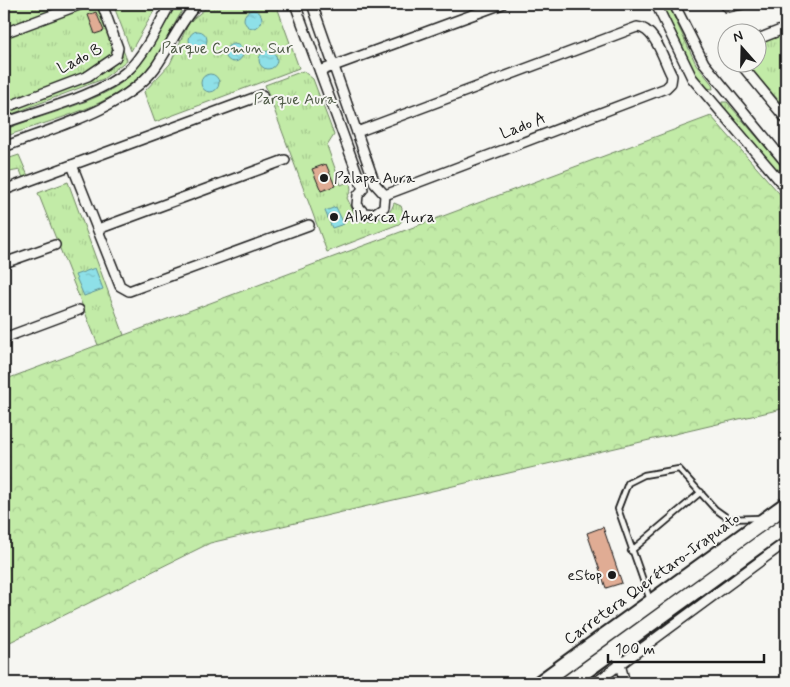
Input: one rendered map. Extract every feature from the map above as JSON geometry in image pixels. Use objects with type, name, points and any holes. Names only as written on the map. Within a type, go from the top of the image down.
[{"type":"highway","name":"Carretera Querétaro-Irapuato","points":[[540,683],[650,601],[786,505]]},
{"type":"highway","points":[[568,683],[786,525]]},
{"type":"street","points":[[4,33],[82,4]]},
{"type":"street","name":"Lado B","points":[[4,108],[88,76],[116,57],[118,48],[102,4]]},
{"type":"street","points":[[4,123],[112,82],[128,70],[153,35],[170,4]]},
{"type":"street","points":[[4,147],[104,108],[133,89],[154,68],[186,15],[197,4]]},
{"type":"street","points":[[296,4],[363,189],[357,198],[358,207],[367,214],[378,213],[385,204],[385,195],[375,184],[312,4]]},
{"type":"street","points":[[320,71],[502,4]]},
{"type":"street","points":[[656,4],[692,78],[786,188]]},
{"type":"street","points":[[674,4],[701,59],[786,163]]},
{"type":"street","points":[[723,4],[727,8],[742,4]]},
{"type":"street","name":"Lado A","points":[[357,132],[637,27],[643,27],[650,32],[672,76],[671,83],[666,88],[385,195]]},
{"type":"street","points":[[768,35],[786,28]]},
{"type":"street","points":[[746,72],[786,119]]},
{"type":"street","points":[[709,98],[722,86]]},
{"type":"street","points":[[4,190],[262,95]]},
{"type":"street","points":[[98,229],[285,160]]},
{"type":"street","points":[[72,165],[120,286],[129,291],[309,225]]},
{"type":"street","points":[[4,263],[54,245]]},
{"type":"street","points":[[4,338],[79,310]]},
{"type":"street","points":[[595,683],[786,542]]},
{"type":"street","points":[[616,649],[625,683]]},
{"type":"lane","points":[[650,601],[631,551],[618,509],[628,483],[644,475],[679,469],[715,509],[729,518],[756,518],[772,515]]},
{"type":"lane","points":[[631,551],[700,492]]},
{"type":"green space","points":[[4,4],[105,4],[127,60],[103,79],[4,117]]},
{"type":"green space","points":[[113,4],[158,4],[131,51]]},
{"type":"green space","points":[[177,4],[187,4],[153,62],[133,82],[117,94],[99,103],[4,137],[4,130],[99,96],[125,80],[141,63]]},
{"type":"green space","name":"Parque Comun Sur","points":[[211,4],[276,4],[299,68],[155,122],[144,92],[170,64],[189,22]]},
{"type":"green space","points":[[662,4],[668,4],[696,64],[712,84],[713,89],[706,88],[695,73]]},
{"type":"green space","points":[[786,34],[786,109],[754,72],[768,72],[768,40]]},
{"type":"green space","name":"Parque Aura","points":[[303,71],[313,79],[334,135],[327,146],[341,185],[350,181],[351,190],[347,198],[358,221],[375,220],[384,216],[392,209],[394,203],[401,206],[405,218],[399,224],[327,252],[265,85]]},
{"type":"green space","points":[[722,102],[727,102],[786,171],[786,176],[782,170],[776,169],[722,106]]},
{"type":"green space","points":[[711,116],[786,201],[786,408],[210,543],[4,645],[4,380]]},
{"type":"green space","points":[[19,155],[28,176],[23,178],[20,170],[4,173],[4,160]]},
{"type":"green space","points":[[68,182],[124,335],[98,345],[38,193]]},
{"type":"water","points":[[249,10],[257,10],[262,15],[260,26],[249,28],[244,23],[244,15]]},
{"type":"water","points":[[194,31],[202,31],[207,36],[205,47],[194,49],[189,44],[189,36]]},
{"type":"water","points":[[230,44],[238,44],[243,49],[241,60],[230,62],[225,57],[225,49]]},
{"type":"water","points":[[264,51],[272,51],[277,56],[275,67],[264,69],[259,64],[259,56]]},
{"type":"water","points":[[206,74],[214,74],[219,79],[217,90],[206,92],[201,87],[201,79]]},
{"type":"water","name":"Alberca Aura","points":[[336,207],[344,224],[332,228],[325,211]]},
{"type":"water","points":[[95,268],[103,289],[84,296],[75,275]]},
{"type":"building","points":[[96,12],[104,31],[95,34],[88,15]]},
{"type":"building","name":"Palapa Aura","points":[[326,164],[335,186],[321,191],[312,169]]},
{"type":"building","points":[[603,527],[622,583],[606,588],[587,533]]},
{"type":"place","name":"Palapa Aura","points":[[324,178]]},
{"type":"place","name":"Alberca Aura","points":[[334,217]]},
{"type":"place","name":"eStop","points":[[612,575]]}]
